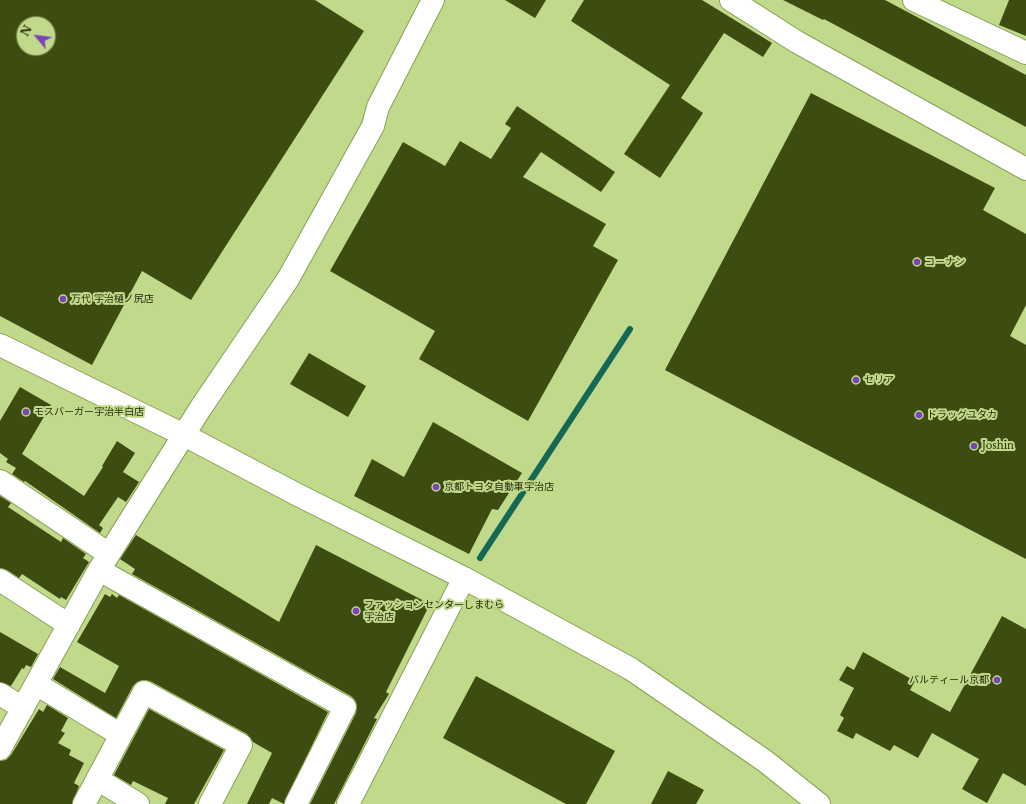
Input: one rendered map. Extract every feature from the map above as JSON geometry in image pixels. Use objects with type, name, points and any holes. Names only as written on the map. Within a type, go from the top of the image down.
[{"type":"street","points":[[0,749],[104,562],[184,434],[288,278],[373,126],[378,107],[433,0]]},
{"type":"street","points":[[731,0],[797,42],[1026,169]]},
{"type":"street","points":[[914,0],[1026,53]]},
{"type":"street","points":[[0,345],[184,434],[298,495],[464,578],[631,669],[765,761],[819,804]]},
{"type":"street","points":[[0,481],[104,562],[345,706],[296,804]]},
{"type":"street","points":[[348,804],[464,578]]},
{"type":"street","points":[[0,580],[69,625]]},
{"type":"street","points":[[36,684],[121,735]]},
{"type":"street","points":[[84,804],[144,692],[241,745],[210,804]]},
{"type":"street","points":[[0,694],[23,708]]},
{"type":"street","points":[[98,779],[138,804]]},
{"type":"building","points":[[0,0],[315,0],[364,31],[191,300],[142,271],[92,365],[0,316]]},
{"type":"building","points":[[505,0],[546,0],[535,18]]},
{"type":"building","points":[[584,0],[702,0],[772,43],[763,57],[724,33],[681,98],[703,113],[660,178],[624,154],[670,85],[571,21]]},
{"type":"building","points":[[783,0],[885,0],[1026,75],[1026,127],[824,19],[823,20]]},
{"type":"building","points":[[1009,0],[1026,0],[1026,36],[999,25]]},
{"type":"building","points":[[811,93],[995,188],[983,210],[1026,234],[1026,305],[1010,336],[1026,345],[1026,559],[665,370]]},
{"type":"building","points":[[517,106],[615,172],[601,192],[541,152],[523,177],[606,224],[593,246],[618,260],[528,421],[419,359],[435,331],[330,271],[403,142],[445,166],[460,141],[491,159],[511,128],[505,124]]},
{"type":"building","points":[[309,353],[366,386],[348,417],[290,384]]},
{"type":"building","points":[[20,387],[51,405],[22,454],[84,496],[103,467],[102,466],[117,441],[135,453],[123,472],[139,482],[126,502],[118,497],[99,525],[103,528],[100,533],[25,481],[24,482],[12,474],[16,468],[6,462],[8,459],[0,453],[0,421]]},
{"type":"building","name":"京都トヨタ自動車宇治店","points":[[433,422],[522,473],[498,510],[492,509],[469,554],[354,496],[372,459],[404,477]]},
{"type":"building","points":[[0,496],[11,503],[8,507],[61,542],[63,538],[86,554],[83,558],[89,562],[66,600],[61,597],[60,599],[22,574],[19,578],[7,570],[0,568]]},
{"type":"building","points":[[136,535],[279,622],[316,545],[430,604],[386,692],[389,694],[374,718],[377,719],[334,804],[310,804],[356,713],[357,706],[355,700],[351,696],[132,574],[135,569],[120,559]]},
{"type":"building","points":[[105,594],[110,597],[112,594],[117,598],[119,595],[328,712],[284,804],[272,798],[269,804],[247,804],[272,753],[253,742],[247,734],[150,681],[143,680],[137,682],[133,686],[116,718],[53,679],[60,667],[105,693],[119,666],[77,642]]},
{"type":"building","points":[[1002,616],[1026,629],[1026,786],[1003,773],[987,803],[962,789],[979,759],[932,733],[918,758],[894,745],[890,751],[856,733],[853,739],[837,731],[844,718],[840,715],[854,688],[839,680],[847,666],[854,670],[863,652],[915,681],[910,690],[950,712]]},
{"type":"building","points":[[0,632],[38,654],[31,667],[26,665],[24,669],[22,668],[11,686],[0,682]]},
{"type":"building","points":[[476,676],[615,751],[586,804],[566,804],[443,738]]},
{"type":"building","points":[[47,705],[68,718],[61,731],[65,733],[58,743],[71,750],[69,755],[84,763],[74,783],[79,786],[72,804],[0,804],[0,761],[6,760],[11,755],[39,709],[43,712]]},
{"type":"building","points":[[149,709],[224,750],[194,804],[165,804],[168,798],[133,781],[131,785],[114,775]]},
{"type":"building","points":[[668,771],[704,790],[696,804],[651,804]]},
{"type":"waterway","points":[[480,558],[630,329]]},
{"type":"place","name":"コーナン","points":[[917,262]]},
{"type":"place","name":"万代 宇治樋ノ尻店","points":[[63,299]]},
{"type":"place","name":"セリア","points":[[856,380]]},
{"type":"place","name":"モスバーガー宇治半白店","points":[[26,412]]},
{"type":"place","name":"ドラッグユタカ","points":[[919,415]]},
{"type":"place","name":"Joshin","points":[[974,446]]},
{"type":"place","name":"京都トヨタ自動車宇治店","points":[[436,487]]},
{"type":"place","name":"ファッションセンターしまむら 宇治店","points":[[356,611]]},
{"type":"place","name":"パルティール京都","points":[[997,680]]}]
